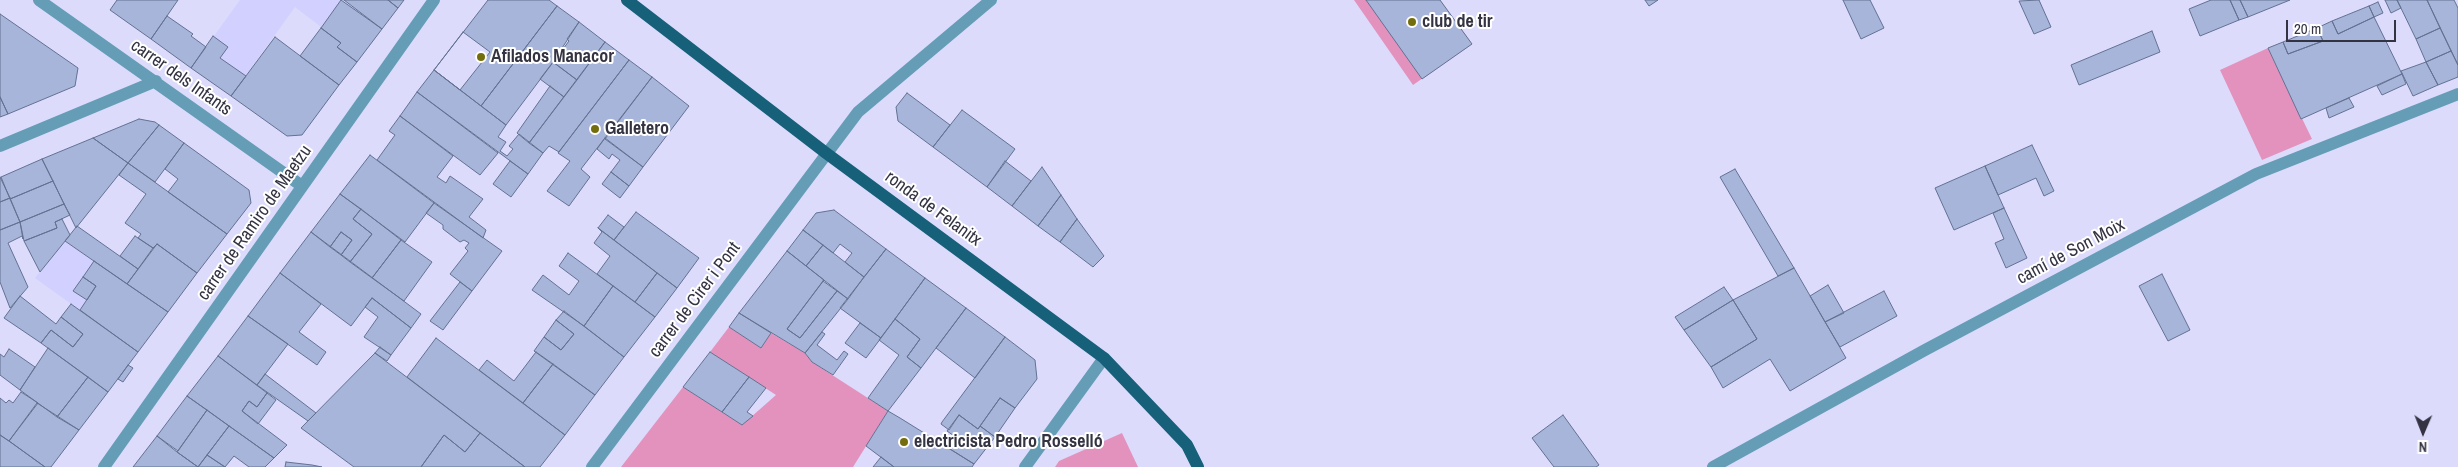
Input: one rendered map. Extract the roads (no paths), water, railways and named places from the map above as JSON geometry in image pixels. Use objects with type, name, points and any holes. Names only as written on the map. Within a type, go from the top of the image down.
[{"type":"main road","name":"ronda de Felanitx","points":[[626,0],[826,153],[1104,358],[1187,445],[1198,467]]},
{"type":"street","name":"carrer dels Infants","points":[[39,0],[302,186]]},
{"type":"street","name":"carrer de Ramiro de Maetzu","points":[[104,467],[434,0]]},
{"type":"street","name":"carrer de Cirer i Pont","points":[[592,467],[858,112],[991,0]]},
{"type":"street","points":[[0,146],[156,82]]},
{"type":"street","name":"camí de Son Moix","points":[[1713,467],[1925,350],[2256,174],[2458,94]]},
{"type":"street","points":[[1025,467],[1104,358]]},
{"type":"place","name":"club de tir","points":[[1412,22]]},
{"type":"place","name":"Afilados Manacor","points":[[481,57]]},
{"type":"place","name":"Galletero","points":[[595,129]]},
{"type":"place","name":"electricista Pedro Rosselló","points":[[904,442]]}]
